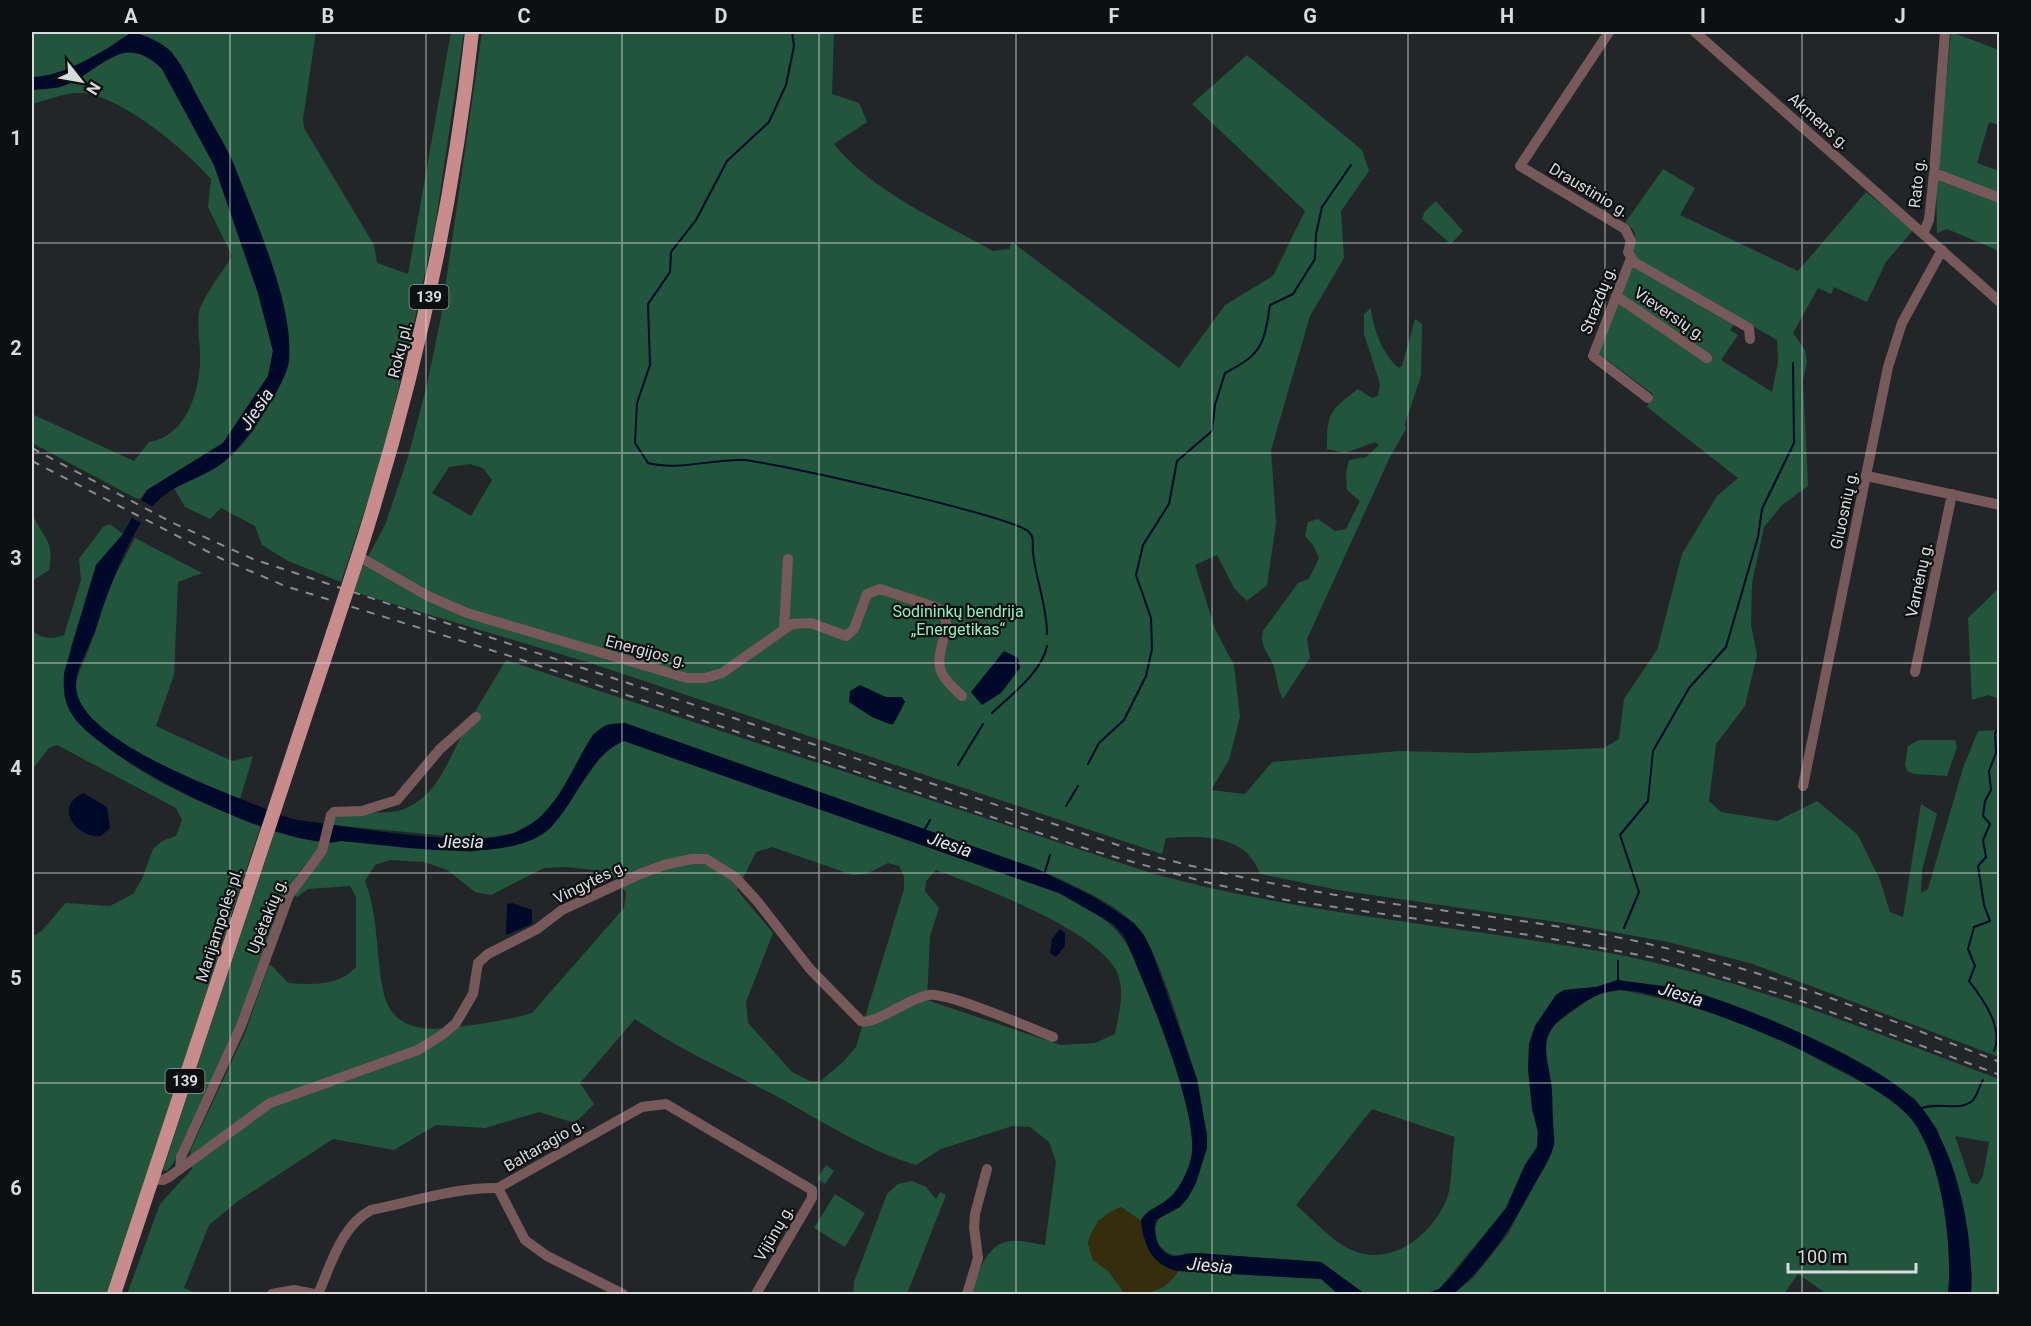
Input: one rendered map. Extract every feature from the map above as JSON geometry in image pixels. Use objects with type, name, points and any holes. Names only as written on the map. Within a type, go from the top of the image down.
[{"type":"main road","name":"Rokų pl.","points":[[356,561],[386,466],[435,271],[453,180],[472,32]]},
{"type":"main road","name":"Marijampolės pl.","points":[[114,1294],[356,561]]},
{"type":"street","name":"Draustinio g.","points":[[1609,32],[1520,166],[1625,229],[1631,241],[1628,252],[1631,258]]},
{"type":"street","name":"Akmens g.","points":[[1695,32],[1923,234]]},
{"type":"street","name":"Rato g.","points":[[1923,234],[1929,220],[1945,32]]},
{"type":"street","points":[[1934,173],[2000,198]]},
{"type":"street","points":[[1923,234],[2000,302]]},
{"type":"street","name":"Gluosnių g.","points":[[1803,786],[1888,367],[1902,323],[1942,250]]},
{"type":"street","name":"Strazdų g.","points":[[1631,258],[1593,356],[1648,398]]},
{"type":"street","points":[[1631,258],[1749,328],[1750,339]]},
{"type":"street","name":"Vieversių g.","points":[[1616,296],[1707,358]]},
{"type":"street","points":[[1867,476],[2000,505]]},
{"type":"street","name":"Varnėnų g.","points":[[1915,672],[1952,494]]},
{"type":"street","points":[[784,628],[788,559]]},
{"type":"street","name":"Energijos g.","points":[[356,561],[467,613],[687,678],[705,678],[722,673],[792,624],[811,623],[846,636],[854,629],[864,598],[874,589],[935,607],[947,617],[938,657],[939,671],[962,696]]},
{"type":"street","name":"Upėtakių g.","points":[[180,1169],[181,1157],[241,1026],[289,895],[322,851],[329,821],[334,812],[363,811],[397,800],[440,749],[476,717]]},
{"type":"street","name":"Vingytės g.","points":[[152,1179],[163,1180],[270,1103],[418,1050],[442,1035],[464,1012],[473,994],[478,963],[488,954],[537,929],[562,910],[640,874],[664,865],[692,859],[706,859],[735,877],[757,901],[810,969],[861,1021],[870,1022],[897,1006],[930,994],[983,1010],[1053,1037]]},
{"type":"street","name":"Baltaragio g.","points":[[316,1294],[350,1226],[362,1215],[371,1210],[465,1191],[498,1188],[642,1107],[666,1104],[809,1187]]},
{"type":"street","points":[[967,1294],[978,1258],[974,1227],[975,1214],[987,1169]]},
{"type":"street","name":"Vijūnų g.","points":[[756,1294],[812,1198],[813,1193],[809,1187]]},
{"type":"street","points":[[498,1188],[525,1240],[547,1256],[623,1294]]},
{"type":"street","points":[[272,1294],[294,1290],[316,1294]]},
{"type":"green space","points":[[32,32],[132,32],[71,68],[32,77]]},
{"type":"green space","points":[[133,32],[316,32],[303,119],[304,128],[374,245],[377,263],[408,274],[451,32],[464,32],[435,227],[411,337],[379,468],[341,582],[288,561],[262,545],[255,526],[221,508],[210,519],[185,507],[174,488],[215,469],[232,455],[252,432],[289,363],[232,160],[172,52]]},
{"type":"green space","name":"Sodininkų bendrija „Energetikas“","points":[[482,32],[834,32],[832,94],[859,103],[867,122],[834,144],[849,161],[887,191],[993,251],[1009,249],[1012,242],[1179,368],[1225,305],[1273,276],[1305,211],[1192,104],[1247,55],[1362,150],[1369,171],[1341,211],[1344,258],[1310,316],[1271,450],[1276,523],[1267,585],[1247,601],[1234,588],[1217,555],[1195,565],[1215,629],[1234,665],[1240,717],[1229,760],[1211,790],[1245,794],[1272,762],[1400,751],[1473,753],[1604,748],[1619,739],[1624,699],[1657,650],[1682,554],[1717,496],[1738,478],[1647,407],[1653,394],[1598,353],[1631,264],[1735,323],[1730,330],[1738,335],[1721,360],[1772,392],[1778,362],[1777,340],[1635,258],[1634,231],[1625,223],[1663,169],[1695,188],[1680,215],[1798,271],[1866,192],[1913,230],[1886,262],[1867,302],[1834,287],[1831,294],[1818,288],[1793,333],[1805,350],[1807,362],[1803,380],[1808,486],[1782,505],[1764,527],[1752,583],[1751,625],[1757,655],[1745,706],[1716,744],[1709,801],[1721,812],[1777,821],[1817,801],[1858,835],[1880,880],[1890,912],[1903,917],[1921,804],[1937,814],[1922,870],[1921,893],[1928,889],[1963,768],[1978,731],[1999,730],[1999,1057],[1753,964],[1668,942],[1564,923],[1338,890],[1260,874],[1244,851],[1221,840],[1193,837],[1166,838],[1162,854],[590,663],[354,592],[362,568],[385,525],[408,457],[427,385],[441,317]],"holes":[[[470,464],[483,468],[492,480],[471,516],[432,493],[449,467]]]},
{"type":"green space","points":[[1951,32],[1999,50],[1999,125],[1989,122],[1977,163],[1999,171],[1999,196],[1941,172],[1938,166]]},
{"type":"green space","points":[[125,51],[145,56],[162,69],[214,165],[258,293],[273,351],[268,376],[223,443],[147,490],[139,500],[32,443],[32,414],[134,461],[149,442],[161,439],[180,424],[192,402],[199,377],[199,312],[232,256],[208,207],[211,179],[186,154],[151,126],[114,103],[81,93],[32,104],[32,90],[60,86]]},
{"type":"green space","points":[[1940,179],[1999,202],[1999,251],[1947,229],[1937,233],[1936,183]]},
{"type":"green space","points":[[1436,201],[1463,231],[1451,244],[1422,219],[1425,211]]},
{"type":"green space","points":[[1371,308],[1380,341],[1388,357],[1399,368],[1402,366],[1415,319],[1422,324],[1421,376],[1405,424],[1406,429],[1390,457],[1307,639],[1310,658],[1283,699],[1274,667],[1263,646],[1263,631],[1298,583],[1309,579],[1319,558],[1313,545],[1305,536],[1308,522],[1318,519],[1335,531],[1346,529],[1360,501],[1347,490],[1346,472],[1349,460],[1366,457],[1379,445],[1375,442],[1345,453],[1327,449],[1329,420],[1335,408],[1358,389],[1372,398],[1378,396],[1380,384],[1364,334],[1364,314]]},
{"type":"green space","points":[[32,512],[49,545],[50,559],[49,570],[32,581]]},
{"type":"green space","points":[[110,524],[123,534],[96,566],[70,650],[76,720],[117,754],[162,783],[211,806],[261,825],[108,1294],[32,1294],[32,934],[36,935],[41,931],[66,903],[110,906],[133,894],[142,879],[153,849],[162,841],[176,836],[182,820],[176,808],[57,745],[49,748],[32,770],[32,606],[33,631],[47,638],[64,635],[81,580],[79,559],[103,527]]},
{"type":"green space","points":[[135,538],[202,573],[178,582],[174,675],[156,726],[232,761],[253,756],[240,799],[197,782],[143,756],[117,740],[96,723],[81,705],[76,686],[78,676],[108,591]]},
{"type":"green space","points":[[1999,588],[1999,699],[1988,695],[1972,700],[1968,618]]},
{"type":"green space","points":[[506,660],[1154,874],[1209,888],[1321,909],[1604,952],[1655,963],[1804,1007],[1999,1079],[1999,1294],[1971,1294],[1972,1274],[1938,1130],[1915,1099],[1845,1054],[1746,1011],[1690,991],[1618,980],[1596,987],[1564,990],[1556,995],[1535,1026],[1528,1068],[1532,1108],[1538,1132],[1537,1147],[1525,1165],[1506,1208],[1439,1289],[1425,1294],[1365,1294],[1321,1262],[1168,1253],[1155,1240],[1154,1231],[1164,1213],[1196,1183],[1200,1098],[1197,1079],[1162,976],[1145,938],[1127,917],[1090,893],[1037,869],[625,723],[610,724],[593,734],[559,795],[539,819],[514,833],[479,839],[332,825],[333,819],[340,815],[404,809],[425,795],[440,776]],"holes":[[[1372,1109],[1455,1137],[1448,1195],[1431,1225],[1421,1236],[1396,1251],[1369,1255],[1354,1251],[1331,1237],[1296,1205]],[[1955,1136],[1989,1142],[1983,1176],[1978,1184],[1971,1183]]]},
{"type":"green space","points":[[1919,740],[1955,740],[1957,747],[1947,776],[1914,774],[1907,771],[1905,765],[1908,746]]},
{"type":"green space","points":[[624,741],[1059,893],[1102,918],[1126,942],[1132,954],[1174,1061],[1184,1092],[1190,1122],[1192,1148],[1188,1168],[1178,1188],[1165,1201],[1146,1214],[1141,1221],[1121,1207],[1098,1221],[1088,1243],[1093,1260],[1108,1270],[1124,1293],[1140,1294],[972,1294],[984,1261],[995,1247],[1012,1241],[1045,1245],[1056,1162],[1049,1142],[1030,1127],[1012,1126],[941,1149],[916,1165],[880,1152],[846,1135],[688,1051],[635,1019],[580,1083],[594,1104],[575,1123],[539,1112],[485,1128],[436,1125],[394,1150],[333,1139],[238,1201],[209,1225],[184,1288],[199,1294],[127,1294],[160,1204],[192,1169],[190,1151],[245,1033],[269,965],[288,983],[306,984],[325,983],[342,978],[356,967],[356,897],[350,886],[308,889],[297,897],[293,895],[318,863],[311,859],[300,870],[290,888],[222,1057],[173,1164],[167,1171],[163,1170],[275,831],[327,844],[341,841],[472,852],[550,829],[600,758],[610,747]],"holes":[[[772,847],[853,875],[866,874],[888,863],[899,866],[904,877],[904,889],[856,1047],[821,1081],[810,1081],[792,1072],[748,1023],[746,1002],[773,933],[737,890],[756,852]],[[390,860],[424,862],[447,870],[475,892],[491,895],[544,868],[567,867],[602,871],[616,878],[626,893],[624,908],[532,1013],[458,1027],[429,1029],[416,1027],[404,1022],[394,1014],[387,1002],[382,985],[372,907],[365,881],[375,865]],[[936,870],[980,887],[1061,924],[1104,954],[1116,970],[1121,985],[1121,1002],[1115,1034],[1095,1043],[1061,1045],[927,1000],[930,936],[939,908],[925,891],[926,881]]]},
{"type":"green space","points":[[1620,990],[1695,1008],[1777,1038],[1896,1103],[1912,1119],[1922,1136],[1938,1179],[1947,1228],[1948,1294],[1827,1294],[1798,1274],[1784,1294],[1453,1294],[1473,1278],[1508,1234],[1554,1144],[1551,1084],[1544,1048],[1551,1027],[1595,995]]},
{"type":"green space","points":[[826,1165],[834,1171],[825,1184],[817,1179]]},
{"type":"green space","points":[[912,1181],[926,1187],[936,1199],[940,1192],[946,1195],[907,1294],[853,1294],[854,1282],[887,1194],[898,1184]]},
{"type":"green space","points":[[835,1194],[865,1213],[845,1247],[814,1228]]},
{"type":"green space","points":[[1178,1271],[1322,1279],[1338,1294],[1140,1294],[1162,1288]]},
{"type":"sand","points":[[1121,1207],[1141,1221],[1142,1234],[1168,1269],[1178,1271],[1162,1288],[1140,1294],[1124,1293],[1108,1271],[1093,1260],[1088,1243],[1093,1230],[1104,1216]]},
{"type":"water","name":"Jiesia","points":[[132,32],[148,37],[169,49],[184,71],[231,159],[262,237],[279,288],[289,338],[289,360],[280,385],[271,401],[238,447],[218,466],[175,488],[159,500],[143,520],[126,549],[76,680],[83,708],[102,728],[130,747],[162,764],[280,815],[297,820],[408,835],[468,839],[514,833],[537,820],[555,800],[596,732],[608,725],[625,723],[1037,869],[1094,897],[1134,923],[1144,935],[1197,1079],[1207,1135],[1207,1148],[1196,1183],[1188,1198],[1180,1207],[1156,1220],[1156,1238],[1161,1249],[1171,1256],[1198,1253],[1321,1262],[1365,1294],[1338,1294],[1321,1279],[1178,1271],[1162,1264],[1151,1253],[1144,1239],[1141,1221],[1146,1214],[1176,1191],[1190,1163],[1192,1144],[1189,1117],[1181,1085],[1157,1016],[1124,936],[1113,924],[1059,893],[624,741],[601,757],[551,827],[533,839],[509,847],[451,850],[315,841],[281,833],[242,819],[161,781],[96,739],[76,720],[65,698],[64,673],[96,565],[123,534],[147,490],[223,443],[268,376],[273,351],[258,293],[214,165],[162,69],[147,58],[134,53],[122,54],[110,58],[74,81],[60,87],[32,90],[32,77],[71,68]]},
{"type":"water","points":[[1004,651],[1018,658],[1020,668],[1001,693],[982,705],[971,692]]},
{"type":"water","points":[[860,685],[886,697],[902,697],[905,702],[892,725],[872,717],[849,702],[850,691]]},
{"type":"water","points":[[83,793],[107,807],[110,828],[101,836],[85,833],[72,822],[69,807]]},
{"type":"water","points":[[512,903],[532,910],[532,924],[506,935],[507,904]]},
{"type":"water","points":[[1060,929],[1065,933],[1065,946],[1056,957],[1050,953],[1052,939]]},
{"type":"water","name":"Jiesia","points":[[1618,980],[1691,991],[1779,1023],[1848,1056],[1905,1091],[1922,1108],[1935,1127],[1954,1172],[1961,1196],[1970,1247],[1971,1294],[1948,1294],[1947,1228],[1938,1180],[1922,1137],[1912,1120],[1892,1101],[1820,1059],[1775,1038],[1685,1004],[1648,994],[1620,990],[1606,992],[1586,1002],[1567,1014],[1552,1029],[1546,1044],[1552,1087],[1554,1142],[1549,1160],[1509,1228],[1466,1282],[1453,1294],[1425,1294],[1439,1289],[1454,1274],[1506,1208],[1525,1165],[1537,1147],[1538,1132],[1532,1108],[1528,1068],[1529,1044],[1535,1026],[1556,995],[1564,990],[1596,987]]},
{"type":"pier","points":[[137,498],[155,508],[145,525],[128,516]]},
{"type":"waterway","points":[[792,32],[794,46],[786,85],[769,122],[727,161],[696,220],[671,252],[670,272],[648,304],[650,365],[637,403],[635,443],[648,463],[671,466],[731,460],[764,463],[941,503],[1014,525],[1029,532],[1032,537],[1034,563],[1045,613],[1047,634]]},
{"type":"waterway","points":[[1088,764],[1099,743],[1124,720],[1146,676],[1152,649],[1151,618],[1136,575],[1143,545],[1169,504],[1177,461],[1212,431],[1215,405],[1225,373],[1254,354],[1266,330],[1270,305],[1293,294],[1315,259],[1316,234],[1322,207],[1351,165]]},
{"type":"waterway","points":[[1624,928],[1639,892],[1620,835],[1648,801],[1653,751],[1689,688],[1726,647],[1758,537],[1762,509],[1794,443],[1793,363]]},
{"type":"waterway","points":[[992,713],[1032,674],[1044,656],[1047,646]]},
{"type":"waterway","points":[[958,765],[983,724]]},
{"type":"waterway","points":[[1994,1051],[1996,1042],[1994,1023],[1986,1005],[1969,981],[1975,966],[1968,949],[1974,927],[1990,921],[1984,905],[1978,866],[1986,857],[1983,840],[1990,824],[1983,816],[1985,801],[1991,790],[1989,771],[1996,753],[1995,733],[2000,727]]},
{"type":"waterway","points":[[1066,806],[1078,786]]},
{"type":"waterway","name":"Jiesia","points":[[924,831],[930,820]]},
{"type":"waterway","points":[[1044,875],[1050,855]]},
{"type":"waterway","points":[[1618,961],[1618,982]]},
{"type":"waterway","points":[[1920,1109],[1967,1104],[1974,1099],[1983,1080]]},
{"type":"railway","points":[[32,448],[171,522],[253,559],[1145,854],[1233,875],[1321,892],[1554,926],[1657,946],[1788,983],[2000,1062]]},
{"type":"railway","points":[[32,461],[222,559],[285,586],[513,657],[1090,850],[1205,882],[1286,900],[1536,936],[1661,959],[1793,998],[2000,1075]]}]
